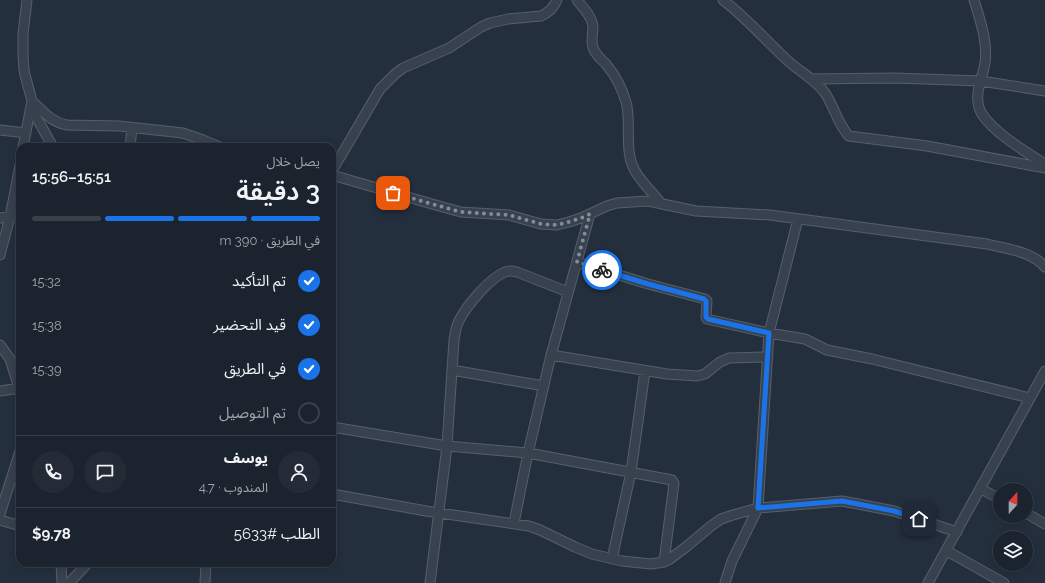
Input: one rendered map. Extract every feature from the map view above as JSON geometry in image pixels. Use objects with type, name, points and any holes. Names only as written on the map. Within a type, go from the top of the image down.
[{"type":"street","points":[[27,0],[23,34],[24,71],[32,104],[51,143]]},
{"type":"street","points":[[336,164],[380,89],[403,68],[449,48],[481,27],[490,23],[508,19],[544,15],[553,7],[557,0]]},
{"type":"street","points":[[578,0],[592,21],[592,41],[594,50],[615,78],[626,103],[630,157],[634,168],[645,186],[660,202]]},
{"type":"street","points":[[723,0],[742,16],[790,63],[825,92],[849,136],[927,146],[1045,168]]},
{"type":"street","points":[[974,0],[985,39],[985,63],[978,93],[978,104],[982,114],[990,124],[1025,151],[1045,164]]},
{"type":"street","points":[[811,79],[895,78],[981,81],[1045,91]]},
{"type":"street","points":[[32,104],[59,124],[100,125],[183,133],[205,143]]},
{"type":"street","points":[[24,143],[32,104]]},
{"type":"street","points":[[130,143],[132,128]]},
{"type":"street","points":[[0,130],[26,133]]},
{"type":"street","points":[[336,176],[461,212],[509,215],[541,224],[557,225],[569,222],[617,202],[660,202],[696,211],[770,215],[987,244],[1030,256],[1045,267]]},
{"type":"street","points":[[0,255],[16,185]]},
{"type":"street","points":[[514,523],[528,453],[551,355],[590,214]]},
{"type":"street","points":[[0,218],[16,215]]},
{"type":"street","points":[[725,583],[732,562],[758,508],[769,333],[798,219]]},
{"type":"street","points":[[577,262],[648,284],[704,299],[706,301],[706,317],[708,319],[769,333],[805,339],[827,350],[872,359],[1030,398]]},
{"type":"street","points":[[430,583],[447,446],[454,340],[460,319],[482,289],[506,272],[517,272],[568,292]]},
{"type":"street","points":[[0,345],[10,360],[16,379]]},
{"type":"street","points":[[551,355],[645,371],[697,376],[705,374],[720,362],[729,358],[768,357]]},
{"type":"street","points":[[452,370],[544,386]]},
{"type":"street","points":[[612,559],[632,472],[645,371]]},
{"type":"street","points":[[928,583],[1045,371]]},
{"type":"street","points":[[0,391],[16,388]]},
{"type":"street","points":[[336,428],[447,446],[528,453],[667,478],[674,481],[664,562]]},
{"type":"street","points":[[0,514],[16,464]]},
{"type":"street","points":[[981,489],[993,495]]},
{"type":"street","points":[[336,495],[438,513],[529,526],[592,554],[612,559],[651,564],[664,562],[686,548],[721,519],[758,508],[847,501],[894,511],[957,532]]},
{"type":"street","points":[[1033,517],[1045,524]]},
{"type":"street","points":[[0,520],[16,525]]},
{"type":"street","points":[[947,551],[1004,583]]},
{"type":"street","points":[[61,567],[62,583]]},
{"type":"street","points":[[69,583],[84,567]]},
{"type":"street","points":[[205,583],[206,567]]},
{"type":"way so far","points":[[393,193],[461,212],[509,215],[549,225],[569,222],[590,214],[577,262],[602,270]]},
{"type":"route","points":[[602,270],[704,299],[706,300],[706,318],[734,326],[769,333],[758,508],[842,501],[894,511],[919,519]]}]
